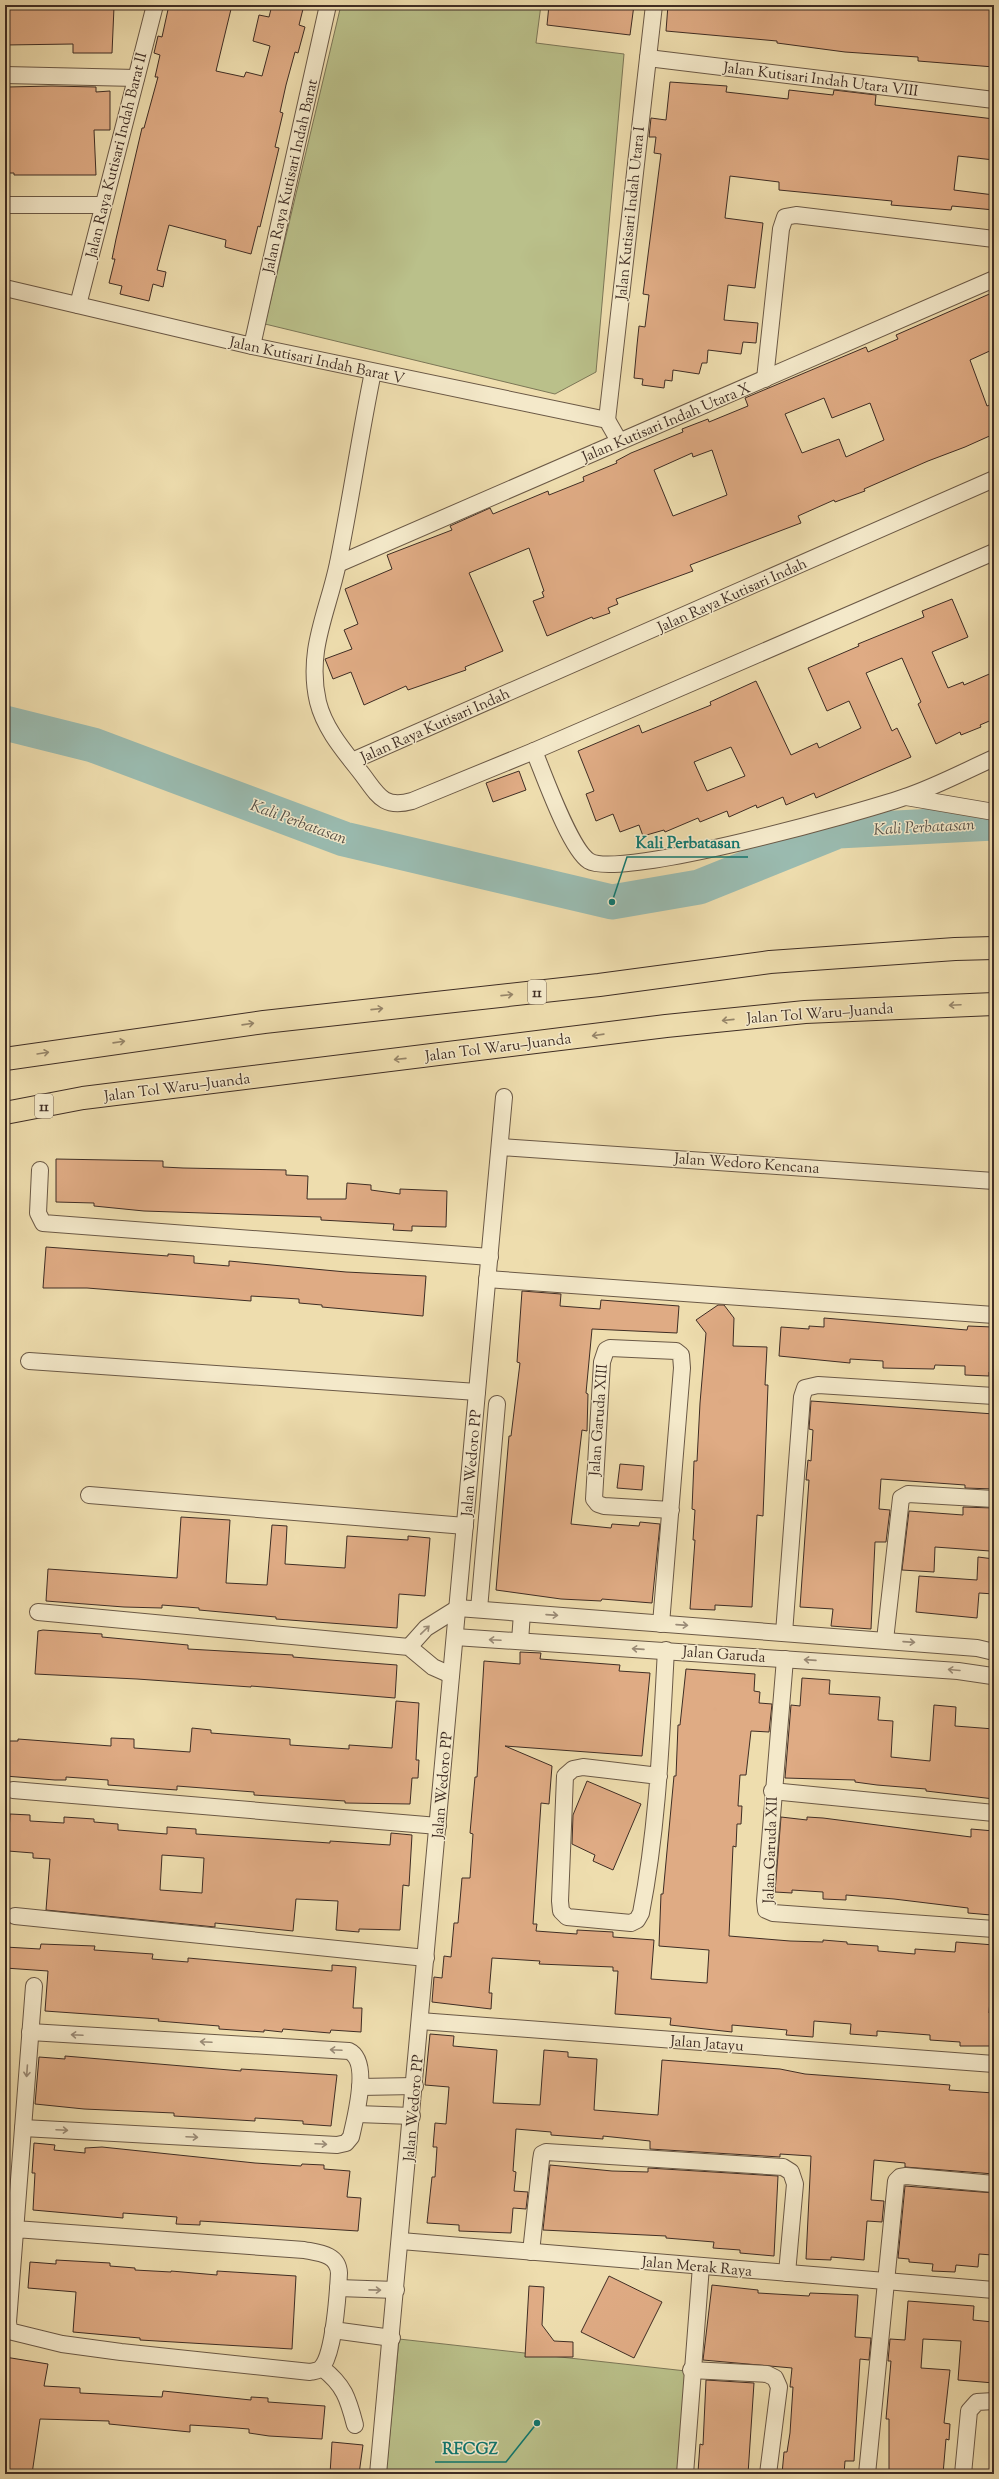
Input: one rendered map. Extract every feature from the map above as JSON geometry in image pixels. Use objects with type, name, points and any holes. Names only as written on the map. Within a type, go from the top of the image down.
[{"type":"highway","name":"11","points":[[5,1059],[264,1022],[600,985],[770,962],[955,949],[994,948]]},
{"type":"highway","name":"Jalan Tol Waru–Juanda","points":[[5,1113],[83,1098],[666,1026],[805,1012],[994,1004]]},
{"type":"street","name":"Jalan Raya Kutisari Indah Barat II","points":[[78,305],[155,5]]},
{"type":"street","name":"Jalan Raya Kutisari Indah Barat","points":[[252,346],[328,5]]},
{"type":"street","name":"Jalan Kutisari Indah Utara I","points":[[607,420],[654,5]]},
{"type":"street","name":"Jalan Kutisari Indah Utara VIII","points":[[648,58],[994,100]]},
{"type":"street","points":[[5,75],[136,78]]},
{"type":"street","points":[[5,205],[103,205]]},
{"type":"street","points":[[765,379],[781,229],[785,217],[796,215],[994,239]]},
{"type":"street","name":"Jalan Kutisari Indah Utara X","points":[[338,564],[994,279]]},
{"type":"street","name":"Jalan Kutisari Indah Barat V","points":[[5,288],[252,346],[607,420]]},
{"type":"street","points":[[352,761],[337,741],[322,713],[316,681],[316,643],[338,564],[373,372]]},
{"type":"street","points":[[607,420],[619,441]]},
{"type":"street","name":"Jalan Raya Kutisari Indah","points":[[994,479],[352,761],[377,794],[385,801],[400,804],[534,751],[994,552]]},
{"type":"street","points":[[534,751],[574,843],[586,860],[596,864],[647,861],[699,852],[824,822],[906,797],[994,758]]},
{"type":"street","points":[[906,797],[994,812]]},
{"type":"street","name":"Jalan Wedoro PP","points":[[378,2474],[401,2241],[487,1279],[501,1147],[504,1096]]},
{"type":"street","name":"Jalan Wedoro Kencana","points":[[501,1147],[994,1181]]},
{"type":"street","points":[[40,1170],[38,1213],[43,1223],[490,1257]]},
{"type":"street","points":[[487,1279],[994,1314]]},
{"type":"street","name":"Jalan Garuda XIII","points":[[661,1624],[671,1510],[682,1368],[681,1355],[676,1351],[610,1348],[606,1350],[602,1362],[594,1499],[598,1504],[604,1506],[671,1510]]},
{"type":"street","points":[[29,1362],[477,1392]]},
{"type":"street","points":[[784,1633],[802,1398],[805,1388],[818,1385],[994,1396]]},
{"type":"street","points":[[479,1609],[496,1404]]},
{"type":"street","points":[[885,1640],[901,1498],[908,1494],[994,1499]]},
{"type":"street","points":[[88,1495],[465,1526]]},
{"type":"street","points":[[409,1647],[426,1628],[458,1608]]},
{"type":"street","name":"Jalan Garuda","points":[[458,1608],[885,1640],[977,1648],[994,1652]]},
{"type":"street","points":[[38,1612],[409,1647],[433,1667],[452,1675]]},
{"type":"street","points":[[520,1641],[522,1613]]},
{"type":"street","points":[[706,1653],[710,1627]]},
{"type":"street","points":[[834,1662],[836,1637]]},
{"type":"street","name":"Jalan Garuda","points":[[455,1638],[666,1650],[958,1671],[993,1675]]},
{"type":"street","points":[[659,1776],[583,1767],[573,1769],[565,1776],[560,1901],[561,1911],[567,1917],[631,1923],[637,1920],[641,1912],[651,1862],[659,1776],[666,1650]]},
{"type":"street","name":"Jalan Garuda XII","points":[[785,1659],[772,1791],[765,1901],[768,1912],[994,1928]]},
{"type":"street","points":[[13,1790],[438,1826]]},
{"type":"street","points":[[772,1791],[994,1813]]},
{"type":"street","points":[[15,1916],[426,1958]]},
{"type":"street","points":[[15,2229],[304,2250],[327,2255],[334,2259],[339,2267],[333,2330],[328,2354],[322,2368],[310,2372],[121,2352],[62,2344],[13,2332],[9,2329],[8,2322],[15,2229],[23,2128],[30,2032],[34,1986]]},
{"type":"street","name":"Jalan Jatayu","points":[[420,2021],[994,2064]]},
{"type":"street","points":[[23,2128],[337,2145],[346,2143],[351,2137],[357,2114],[360,2087],[359,2062],[355,2055],[349,2051],[30,2032]]},
{"type":"street","points":[[360,2087],[415,2086]]},
{"type":"street","points":[[357,2114],[412,2116]]},
{"type":"street","points":[[531,2252],[541,2160],[542,2154],[546,2152],[783,2167],[791,2172],[795,2184],[787,2273]]},
{"type":"street","points":[[866,2474],[896,2181],[900,2177],[994,2184]]},
{"type":"street","name":"Jalan Merak Raya","points":[[401,2241],[994,2290]]},
{"type":"street","points":[[685,2474],[691,2370],[701,2266]]},
{"type":"street","points":[[338,2288],[396,2290]]},
{"type":"street","points":[[333,2330],[392,2338]]},
{"type":"street","points":[[322,2368],[330,2375],[348,2397],[355,2425]]},
{"type":"street","points":[[691,2370],[767,2374],[775,2378],[778,2387],[768,2474]]},
{"type":"street","points":[[963,2474],[969,2411],[977,2402],[994,2401]]},
{"type":"green space","points":[[341,5],[541,5],[536,43],[624,54],[596,372],[555,394],[265,324]]},
{"type":"green space","points":[[399,2339],[686,2371],[680,2474],[386,2474]]},
{"type":"building","points":[[5,5],[114,7],[112,53],[73,53],[73,44],[5,45]]},
{"type":"building","points":[[169,5],[232,5],[216,71],[244,77],[246,72],[262,76],[270,46],[253,41],[259,15],[269,17],[272,5],[304,5],[299,25],[305,27],[298,53],[295,52],[286,85],[280,112],[283,113],[275,147],[279,148],[260,227],[258,226],[251,254],[225,247],[226,240],[169,225],[157,270],[166,272],[163,287],[153,284],[149,301],[120,294],[122,286],[109,283],[115,259],[112,259],[116,239],[142,128],[144,128],[158,77],[155,77],[160,55],[154,53],[158,36],[162,37]]},
{"type":"building","points":[[549,5],[634,5],[630,35],[547,25]]},
{"type":"building","points":[[668,5],[994,5],[994,67],[918,61],[918,57],[845,52],[777,43],[777,41],[666,31]]},
{"type":"building","points":[[670,82],[727,86],[726,92],[788,99],[789,90],[833,95],[834,90],[876,95],[875,105],[994,119],[994,160],[958,156],[954,190],[994,195],[994,210],[952,206],[951,210],[891,205],[892,201],[779,190],[779,182],[730,176],[725,218],[763,223],[755,288],[728,285],[724,320],[758,323],[756,343],[743,342],[741,354],[708,350],[707,363],[702,363],[699,374],[673,370],[672,381],[665,380],[664,388],[642,385],[643,379],[634,378],[639,326],[645,327],[649,295],[643,294],[661,154],[654,153],[656,137],[649,137],[651,118],[666,120]]},
{"type":"building","points":[[8,87],[96,87],[96,92],[110,91],[110,130],[94,130],[96,175],[14,175],[14,173],[5,173],[5,91],[8,92]]},
{"type":"building","points":[[994,292],[994,349],[970,360],[987,406],[994,403],[994,434],[864,489],[865,491],[835,502],[834,500],[798,516],[801,523],[690,565],[693,571],[616,599],[618,604],[608,608],[610,613],[593,619],[592,617],[547,636],[533,601],[544,597],[542,592],[544,591],[529,548],[469,573],[503,651],[465,667],[466,670],[408,690],[406,686],[364,705],[351,672],[333,679],[325,659],[352,649],[344,630],[358,624],[345,589],[392,569],[387,555],[452,530],[450,526],[490,508],[493,514],[548,491],[549,495],[584,481],[583,477],[617,463],[616,461],[631,453],[683,432],[682,429],[708,419],[709,422],[748,406],[745,398],[866,347],[868,352],[898,339],[896,335]],"holes":[[[824,398],[832,418],[870,403],[884,440],[846,457],[839,439],[802,453],[785,414]],[[712,450],[727,495],[673,516],[654,470],[692,453],[693,457]]]},
{"type":"building","points":[[952,599],[968,637],[932,652],[948,688],[963,682],[964,685],[994,672],[994,719],[980,725],[981,727],[961,735],[960,732],[936,744],[918,704],[921,702],[902,658],[866,673],[892,731],[897,728],[911,757],[816,798],[814,793],[786,805],[783,797],[757,808],[756,805],[729,817],[727,811],[700,822],[698,818],[665,832],[664,830],[643,836],[639,825],[620,832],[613,814],[596,821],[586,794],[594,791],[578,751],[639,725],[642,733],[711,705],[710,702],[756,681],[791,755],[817,743],[819,748],[861,728],[849,701],[827,711],[808,668],[859,646],[858,644],[924,617],[922,611]],"holes":[[[731,747],[745,776],[707,791],[694,762]]]},
{"type":"building","points":[[519,771],[526,790],[493,802],[486,783]]},
{"type":"building","points":[[56,1159],[163,1161],[163,1167],[286,1170],[286,1175],[308,1176],[307,1199],[346,1199],[347,1183],[371,1185],[371,1190],[400,1194],[400,1189],[447,1191],[446,1227],[412,1226],[412,1231],[393,1230],[394,1224],[321,1220],[321,1217],[144,1211],[94,1206],[94,1203],[56,1202]]},
{"type":"building","points":[[46,1247],[168,1256],[168,1254],[194,1256],[194,1263],[229,1266],[229,1261],[346,1272],[426,1276],[423,1316],[322,1307],[322,1305],[299,1303],[299,1299],[251,1296],[251,1301],[87,1288],[43,1288]]},
{"type":"building","points":[[522,1291],[561,1294],[560,1306],[600,1309],[601,1300],[679,1306],[677,1333],[592,1329],[586,1393],[588,1394],[587,1431],[582,1430],[571,1524],[611,1528],[612,1524],[639,1526],[640,1522],[660,1524],[652,1603],[602,1599],[601,1601],[561,1599],[496,1590],[509,1436],[511,1436],[520,1363],[517,1362]]},
{"type":"building","points":[[718,1305],[724,1305],[734,1318],[733,1346],[767,1347],[765,1385],[768,1385],[763,1516],[757,1515],[752,1607],[715,1605],[715,1610],[690,1609],[695,1540],[693,1540],[695,1510],[692,1509],[694,1461],[697,1461],[706,1333],[696,1320]]},
{"type":"building","points":[[824,1318],[967,1330],[968,1326],[992,1327],[994,1373],[989,1372],[989,1376],[965,1375],[965,1366],[935,1365],[934,1369],[883,1368],[883,1361],[850,1359],[850,1363],[779,1356],[781,1327],[809,1329],[809,1326],[824,1327]]},
{"type":"building","points":[[811,1401],[994,1414],[994,1489],[965,1488],[965,1485],[881,1479],[879,1509],[890,1510],[886,1542],[875,1542],[871,1629],[831,1626],[833,1609],[800,1607],[809,1480],[806,1480],[808,1460],[811,1461],[813,1430],[809,1429]]},
{"type":"building","points":[[620,1464],[644,1466],[642,1490],[617,1488]]},
{"type":"building","points":[[963,1507],[993,1508],[990,1551],[935,1547],[934,1572],[902,1570],[909,1511],[963,1515]]},
{"type":"building","points":[[181,1517],[230,1520],[226,1583],[267,1585],[272,1525],[287,1526],[285,1564],[345,1568],[347,1536],[408,1540],[408,1536],[430,1538],[425,1596],[399,1594],[397,1628],[276,1619],[276,1617],[162,1605],[162,1608],[124,1607],[46,1601],[48,1569],[177,1578]]},
{"type":"building","points":[[978,1557],[994,1559],[994,1594],[979,1593],[977,1618],[916,1612],[919,1576],[977,1580]]},
{"type":"building","points":[[43,1630],[102,1634],[102,1637],[188,1645],[188,1649],[293,1655],[293,1657],[397,1665],[395,1698],[251,1686],[35,1674],[38,1631]]},
{"type":"building","points":[[520,1652],[541,1653],[540,1659],[620,1665],[619,1671],[650,1673],[642,1756],[505,1746],[552,1766],[549,1804],[541,1803],[533,1924],[537,1924],[536,1931],[577,1934],[577,1930],[613,1932],[613,1937],[654,1940],[651,1979],[707,1983],[709,1950],[659,1946],[661,1894],[663,1894],[674,1776],[676,1776],[678,1725],[680,1725],[686,1669],[755,1674],[754,1691],[760,1692],[759,1703],[772,1704],[769,1732],[751,1731],[746,1775],[740,1775],[738,1806],[742,1806],[741,1824],[737,1824],[736,1847],[733,1846],[729,1936],[790,1941],[823,1942],[823,1940],[847,1942],[847,1944],[878,1946],[878,1951],[915,1954],[915,1949],[955,1952],[956,1942],[994,1945],[989,2013],[994,2014],[994,2046],[960,2046],[960,2042],[930,2040],[930,2035],[877,2031],[877,2036],[850,2034],[851,2024],[814,2021],[813,2037],[786,2035],[787,2030],[732,2025],[732,2032],[670,2025],[671,2018],[615,2014],[618,1971],[613,1971],[613,1967],[539,1964],[540,1961],[492,1958],[489,1993],[492,1993],[491,2009],[432,2002],[434,1977],[442,1978],[444,1956],[451,1957],[454,1923],[458,1923],[462,1878],[470,1878],[473,1834],[470,1833],[475,1777],[477,1777],[484,1661],[520,1664]]},
{"type":"building","points":[[802,1678],[830,1680],[829,1694],[880,1697],[878,1720],[893,1721],[891,1757],[930,1761],[934,1705],[956,1707],[955,1726],[994,1729],[994,1799],[926,1791],[926,1789],[855,1782],[855,1780],[785,1778],[791,1705],[800,1706]]},
{"type":"building","points":[[396,1701],[419,1703],[416,1760],[419,1760],[418,1778],[412,1778],[410,1804],[345,1803],[345,1801],[254,1795],[254,1792],[177,1786],[177,1790],[108,1785],[108,1780],[66,1777],[66,1780],[55,1780],[5,1776],[5,1741],[18,1741],[18,1739],[111,1746],[111,1738],[134,1739],[134,1748],[190,1752],[192,1728],[211,1730],[211,1733],[290,1739],[290,1745],[349,1749],[349,1745],[392,1748]]},
{"type":"building","points":[[587,1781],[641,1804],[613,1870],[593,1861],[595,1855],[572,1844],[573,1815]]},
{"type":"building","points":[[10,1814],[30,1815],[30,1821],[64,1823],[64,1817],[94,1819],[94,1822],[118,1824],[118,1830],[167,1834],[167,1827],[196,1829],[196,1834],[330,1843],[330,1841],[390,1845],[391,1833],[412,1835],[409,1886],[403,1885],[400,1930],[359,1929],[359,1932],[336,1930],[338,1901],[296,1899],[293,1931],[215,1923],[215,1927],[46,1910],[50,1859],[33,1858],[33,1853],[8,1851]],"holes":[[[162,1855],[204,1858],[202,1893],[160,1890]]]},
{"type":"building","points":[[781,1817],[807,1820],[807,1817],[823,1818],[971,1837],[971,1829],[994,1831],[991,1915],[968,1913],[968,1908],[894,1899],[846,1895],[846,1900],[823,1899],[823,1892],[792,1890],[792,1893],[775,1892]]},
{"type":"building","points":[[41,1944],[95,1946],[94,1950],[153,1954],[152,1959],[188,1962],[188,1958],[332,1971],[332,1965],[356,1967],[353,2008],[362,2008],[361,2032],[331,2030],[330,2033],[283,2029],[282,2032],[264,2030],[264,2032],[219,2029],[219,2026],[158,2021],[159,2019],[45,2011],[48,1971],[5,1968],[5,1947],[40,1949]]},
{"type":"building","points":[[430,2034],[454,2036],[453,2046],[497,2050],[493,2103],[540,2105],[544,2050],[568,2052],[568,2057],[597,2059],[594,2110],[658,2115],[662,2060],[780,2069],[805,2074],[950,2085],[949,2090],[994,2093],[994,2174],[905,2167],[905,2163],[874,2160],[871,2200],[884,2201],[882,2222],[867,2221],[864,2260],[831,2257],[831,2260],[806,2259],[811,2156],[780,2154],[780,2157],[650,2149],[650,2141],[603,2136],[603,2139],[551,2135],[551,2132],[516,2129],[513,2171],[516,2172],[514,2191],[528,2192],[526,2209],[513,2208],[511,2233],[459,2231],[459,2225],[427,2223],[432,2177],[435,2177],[437,2147],[433,2147],[435,2123],[446,2124],[449,2087],[425,2085]]},
{"type":"building","points":[[65,2056],[241,2071],[241,2069],[337,2075],[331,2126],[303,2124],[303,2121],[255,2118],[255,2121],[174,2116],[174,2113],[84,2109],[35,2104],[39,2057],[65,2059]]},
{"type":"building","points":[[34,2143],[55,2145],[54,2150],[85,2153],[85,2148],[102,2147],[255,2163],[301,2166],[302,2164],[324,2165],[324,2169],[350,2171],[347,2197],[361,2198],[358,2231],[200,2221],[200,2225],[176,2224],[177,2217],[123,2213],[123,2218],[33,2210],[35,2173],[32,2173]]},
{"type":"building","points":[[550,2165],[612,2171],[648,2172],[648,2168],[778,2176],[774,2256],[740,2253],[740,2250],[713,2248],[714,2242],[666,2238],[666,2236],[543,2230]]},
{"type":"building","points":[[905,2186],[994,2193],[992,2255],[979,2254],[978,2267],[956,2265],[955,2272],[932,2271],[933,2264],[909,2262],[909,2259],[898,2258]]},
{"type":"building","points":[[56,2260],[110,2263],[110,2266],[135,2268],[135,2270],[217,2275],[217,2271],[296,2276],[292,2349],[140,2340],[140,2338],[73,2332],[76,2292],[28,2288],[30,2262],[56,2264]]},
{"type":"building","points":[[609,2276],[662,2302],[634,2358],[581,2332]]},
{"type":"building","points":[[712,2285],[758,2290],[758,2293],[809,2296],[810,2293],[858,2295],[855,2337],[871,2338],[869,2360],[860,2359],[854,2461],[845,2461],[844,2474],[782,2474],[784,2452],[787,2452],[790,2433],[793,2387],[790,2387],[792,2368],[703,2360]]},
{"type":"building","points":[[529,2286],[544,2287],[542,2325],[554,2341],[573,2342],[573,2357],[525,2357]]},
{"type":"building","points":[[908,2301],[974,2306],[973,2320],[993,2322],[990,2354],[994,2354],[994,2383],[958,2380],[961,2341],[923,2339],[921,2368],[950,2370],[944,2423],[950,2424],[949,2440],[946,2439],[943,2474],[889,2474],[889,2419],[886,2419],[891,2361],[888,2361],[890,2339],[905,2340]]},
{"type":"building","points":[[5,2357],[48,2364],[44,2386],[80,2388],[80,2393],[162,2397],[163,2391],[251,2400],[251,2397],[268,2398],[268,2402],[325,2406],[322,2439],[269,2436],[249,2433],[249,2429],[223,2427],[190,2425],[190,2432],[109,2424],[109,2421],[40,2419],[32,2474],[5,2472]]},
{"type":"building","points":[[706,2380],[754,2383],[748,2474],[698,2472],[700,2444],[703,2445]]},
{"type":"building","points":[[332,2442],[363,2445],[359,2474],[330,2474]]},
{"type":"waterway","name":"Kali Perbatasan","points":[[5,723],[93,745],[344,839],[612,902],[699,887],[838,831],[994,823]]},
{"type":"place","name":"Kali Perbatasan","points":[[612,902]]},
{"type":"place","name":"RFCGZ","points":[[537,2423]]}]
